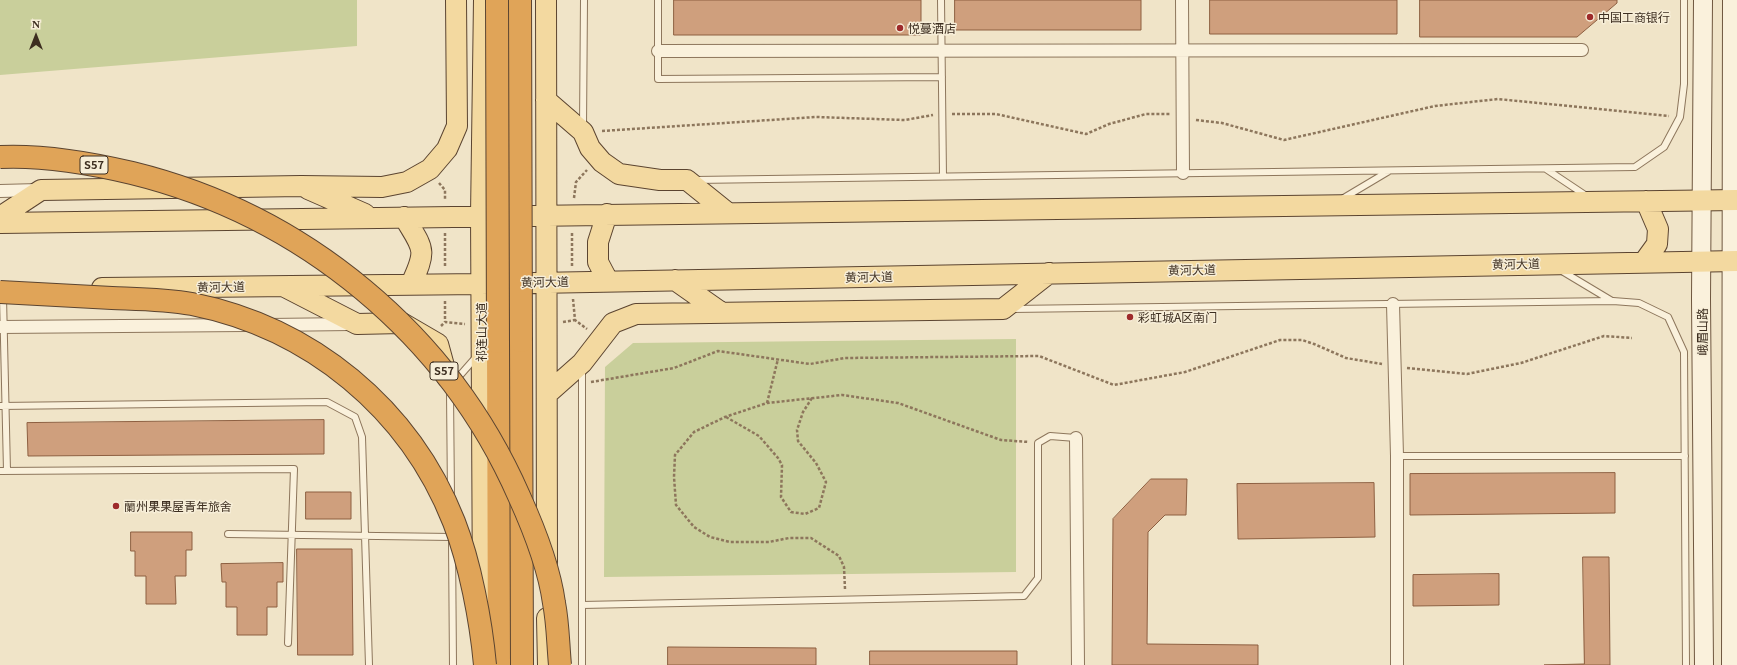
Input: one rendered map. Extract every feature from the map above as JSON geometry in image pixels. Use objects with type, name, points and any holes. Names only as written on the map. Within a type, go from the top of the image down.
[{"type":"highway","points":[[497,0],[499,665]]},
{"type":"highway","points":[[520,0],[522,665]]},
{"type":"highway","name":"S57","points":[[0,157],[44,158],[80,163],[115,169],[185,188],[245,213],[283,233],[343,273],[371,295],[423,346],[446,373],[478,419],[499,453],[526,511],[547,571],[554,602],[560,665]]},
{"type":"highway","points":[[1,290],[162,300],[217,310],[243,318],[275,331],[317,354],[340,370],[361,387],[399,427],[416,449],[444,497],[459,536],[470,576],[484,665]]},
{"type":"main road","points":[[0,217],[41,190],[301,186],[382,187],[407,182],[430,169],[447,149],[457,126],[456,0]]},
{"type":"main road","name":"祁连山大道","points":[[484,0],[481,215],[484,665]]},
{"type":"main road","points":[[546,0],[548,665]]},
{"type":"main road","points":[[546,100],[583,132],[590,148],[598,158],[619,174],[660,180],[687,180],[728,213]]},
{"type":"main road","points":[[301,186],[370,217]]},
{"type":"main road","points":[[0,223],[404,216],[1734,200]]},
{"type":"main road","points":[[1644,262],[1657,244],[1658,229],[1646,201]]},
{"type":"main road","points":[[607,214],[598,242],[598,262],[608,281]]},
{"type":"main road","points":[[404,216],[422,247],[422,262],[411,284]]},
{"type":"main road","name":"黄河大道","points":[[1,290],[481,284],[1734,261]]},
{"type":"main road","points":[[547,394],[582,363],[613,324],[636,314],[1003,309],[1049,273]]},
{"type":"main road","points":[[675,280],[722,313]]},
{"type":"main road","points":[[282,286],[357,324],[402,323],[438,344],[450,387]]},
{"type":"street","points":[[1182,0],[1183,172]]},
{"type":"street","name":"峨眉山路","points":[[1703,0],[1702,261],[1704,665]]},
{"type":"street","points":[[1731,665],[1734,261],[1734,200],[1732,164],[1732,0]]},
{"type":"street","points":[[658,51],[1582,50]]},
{"type":"street","points":[[0,191],[41,190]]},
{"type":"street","points":[[1393,304],[1397,456],[1397,665]]},
{"type":"street","points":[[2,327],[357,324]]},
{"type":"street","points":[[1076,438],[1078,665]]},
{"type":"lane","points":[[583,132],[584,0]]},
{"type":"lane","points":[[658,0],[658,79],[942,77]]},
{"type":"lane","points":[[941,0],[943,176]]},
{"type":"lane","points":[[687,180],[1635,167],[1664,148],[1680,118],[1684,84],[1684,0]]},
{"type":"lane","points":[[1546,168],[1596,202]]},
{"type":"lane","points":[[1332,205],[1391,170]]},
{"type":"lane","points":[[1550,264],[1613,301]]},
{"type":"lane","points":[[1,290],[3,406],[7,471]]},
{"type":"lane","points":[[1003,309],[1613,301],[1639,303],[1668,317],[1684,352],[1686,665]]},
{"type":"lane","points":[[453,665],[450,387],[482,351]]},
{"type":"lane","points":[[582,363],[582,665]]},
{"type":"lane","points":[[3,406],[327,402],[355,417],[362,437],[369,665]]},
{"type":"lane","points":[[582,605],[1024,596],[1038,578],[1038,443],[1050,436],[1076,438]]},
{"type":"lane","points":[[1397,456],[1685,456]]},
{"type":"lane","points":[[0,471],[294,469],[288,643]]},
{"type":"lane","points":[[228,534],[452,537]]},
{"type":"path","points":[[583,132],[700,123],[816,117],[904,120],[930,114],[996,114],[1086,134],[1109,124],[1146,114],[1171,114],[1182,119],[1222,123],[1284,140],[1435,106],[1498,99],[1680,118]]},
{"type":"path","points":[[598,158],[576,182],[572,214],[572,282],[575,320],[601,339]]},
{"type":"path","points":[[430,169],[445,190],[445,322]]},
{"type":"path","points":[[582,384],[674,368],[718,351],[810,364],[845,358],[1039,356],[1114,385],[1185,372],[1270,342],[1290,339],[1314,344],[1346,358],[1395,366],[1467,374],[1521,363],[1604,336],[1632,338]]},
{"type":"path","points":[[767,403],[778,359]]},
{"type":"path","points":[[846,600],[844,567],[839,556],[811,538],[789,538],[769,542],[730,542],[710,537],[694,527],[676,505],[675,455],[694,432],[726,417],[767,403],[842,395],[898,403],[1001,440],[1038,443]]},
{"type":"path","points":[[726,417],[759,436],[778,458],[782,465],[781,497],[791,512],[805,514],[819,508],[826,482],[816,463],[798,441],[797,430],[803,412],[812,398]]},
{"type":"green space","points":[[0,0],[357,0],[357,46],[0,75]]},
{"type":"green space","points":[[1016,339],[1016,572],[604,577],[605,367],[633,343]]},
{"type":"building","points":[[674,0],[921,0],[921,35],[674,35]]},
{"type":"building","points":[[955,0],[1141,0],[1141,30],[955,30]]},
{"type":"building","points":[[1210,0],[1397,0],[1397,34],[1210,34]]},
{"type":"building","points":[[1420,0],[1617,0],[1617,3],[1577,37],[1420,37]]},
{"type":"building","points":[[324,420],[324,454],[28,456],[27,423]]},
{"type":"building","points":[[1615,473],[1615,513],[1410,515],[1410,474]]},
{"type":"building","points":[[1151,479],[1187,479],[1186,515],[1165,515],[1148,532],[1147,644],[1258,645],[1258,665],[1112,665],[1113,519]]},
{"type":"building","points":[[1374,483],[1375,537],[1238,539],[1237,484]]},
{"type":"building","points":[[306,492],[351,492],[351,519],[306,519]]},
{"type":"building","points":[[131,532],[192,532],[192,550],[186,550],[186,576],[175,576],[176,604],[146,604],[146,576],[135,576],[135,551],[131,551]]},
{"type":"building","points":[[297,549],[352,549],[353,655],[298,655]]},
{"type":"building","points":[[1583,557],[1609,557],[1610,665],[1544,665],[1584,664]]},
{"type":"building","points":[[283,563],[283,582],[277,582],[277,607],[267,607],[267,635],[237,635],[237,607],[226,607],[226,582],[222,582],[221,564]]},
{"type":"building","points":[[1499,574],[1499,605],[1413,606],[1413,575]]},
{"type":"building","points":[[668,647],[816,648],[816,665],[668,665]]},
{"type":"building","points":[[870,651],[1017,651],[1017,665],[870,665]]},
{"type":"place","name":"中国工商银行","points":[[1590,17]]},
{"type":"place","name":"悦蔓酒店","points":[[900,28]]},
{"type":"place","name":"彩虹城A区南门","points":[[1130,317]]},
{"type":"place","name":"蘭州果果屋青年旅舍","points":[[116,506]]}]
